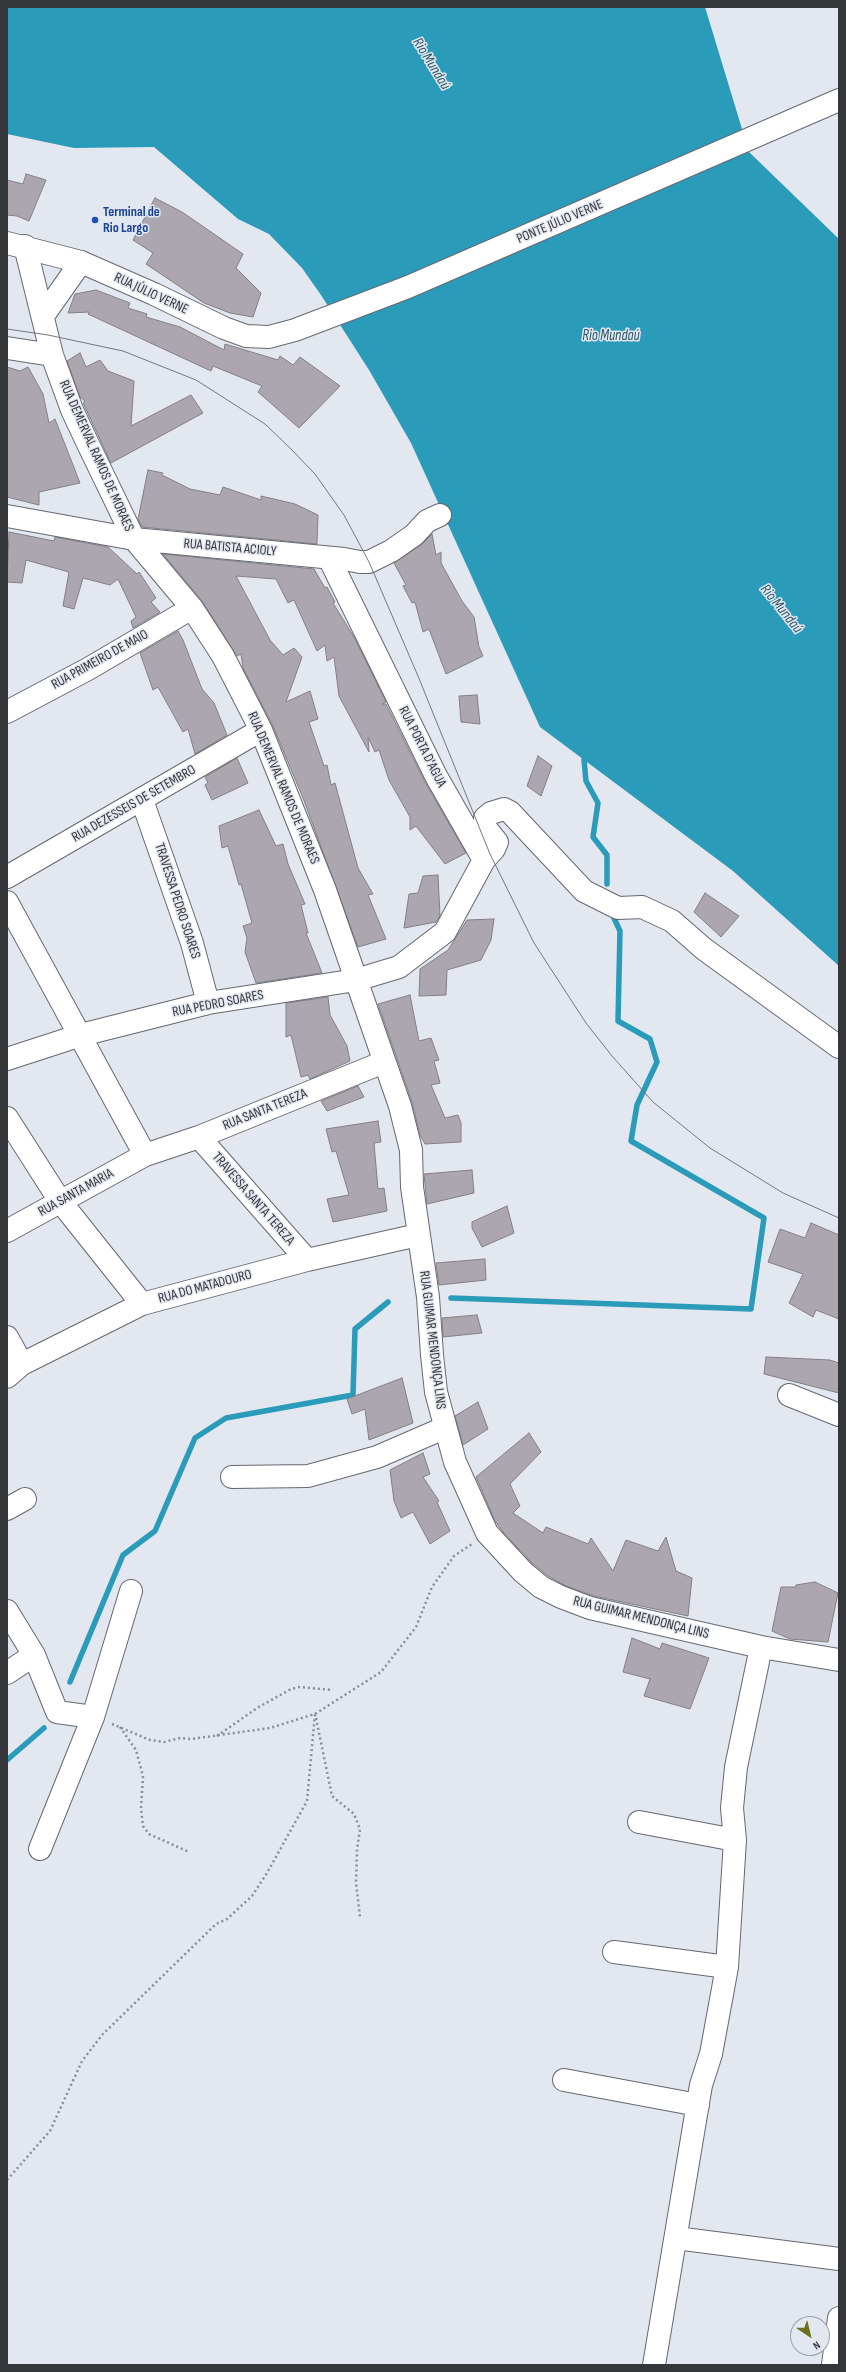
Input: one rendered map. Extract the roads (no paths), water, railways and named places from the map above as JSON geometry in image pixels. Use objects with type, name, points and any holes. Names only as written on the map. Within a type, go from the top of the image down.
[{"type":"street","name":"PONTE JÚLIO VERNE","points":[[295,330],[408,287],[565,220],[830,103]]},
{"type":"street","name":"RUA JÚLIO VERNE","points":[[16,244],[81,262],[154,294],[224,328],[246,336],[269,338],[295,330]]},
{"type":"street","name":"RUA DEMERVAL RAMOS DE MORAES","points":[[16,244],[44,316],[52,355],[72,410],[134,539],[192,608],[223,656],[261,730],[325,890],[400,1106],[411,1150],[412,1187],[418,1235]]},
{"type":"street","points":[[44,316],[81,262]]},
{"type":"street","points":[[7,348],[52,355]]},
{"type":"street","name":"RUA BATISTA ACIOLY","points":[[7,516],[134,539],[369,562],[391,551],[414,535],[426,521],[440,515]]},
{"type":"street","name":"RUA PORTA D'AGUA","points":[[328,558],[433,769],[484,860]]},
{"type":"street","name":"RUA PRIMEIRO DE MAIO","points":[[7,712],[88,669],[192,608]]},
{"type":"street","name":"RUA DEZESSEIS DE SETEMBRO","points":[[7,877],[261,730]]},
{"type":"street","name":"TRAVESSA PEDRO SOARES","points":[[142,800],[192,943],[208,1004]]},
{"type":"street","points":[[484,860],[494,849],[497,842],[485,826],[485,818],[491,812],[504,809],[510,812],[584,891],[618,908],[642,907],[672,921],[704,949],[839,1047]]},
{"type":"street","name":"RUA PEDRO SOARES","points":[[7,1059],[81,1035],[208,1004],[356,980],[399,968],[445,932],[484,860]]},
{"type":"street","points":[[7,902],[81,1035],[145,1155]]},
{"type":"street","name":"RUA SANTA TEREZA","points":[[145,1155],[199,1137],[384,1062]]},
{"type":"street","points":[[7,1118],[60,1201],[142,1304]]},
{"type":"street","name":"TRAVESSA SANTA TEREZA","points":[[199,1137],[307,1260]]},
{"type":"street","name":"RUA SANTA MARIA","points":[[7,1231],[145,1155]]},
{"type":"street","name":"RUA DO MATADOURO","points":[[14,1371],[142,1304],[307,1260],[418,1235]]},
{"type":"street","name":"RUA GUIMAR MENDONÇA LINS","points":[[418,1235],[428,1297],[436,1392],[444,1428],[454,1462],[488,1533],[523,1572],[541,1588],[590,1608],[761,1647],[839,1660]]},
{"type":"street","points":[[7,1337],[14,1371]]},
{"type":"street","points":[[789,1396],[839,1415]]},
{"type":"street","points":[[232,1477],[308,1476],[377,1458],[444,1428]]},
{"type":"street","points":[[40,1849],[93,1717],[131,1591]]},
{"type":"street","points":[[8,1614],[34,1655],[57,1712],[93,1717]]},
{"type":"street","points":[[654,2365],[701,2085],[711,2054],[727,1967],[734,1840],[732,1808],[736,1767],[761,1647]]},
{"type":"street","points":[[7,1673],[34,1655]]},
{"type":"street","points":[[638,1822],[734,1840]]},
{"type":"street","points":[[614,1952],[727,1967]]},
{"type":"street","points":[[564,2080],[698,2105]]},
{"type":"street","points":[[676,2238],[839,2259]]},
{"type":"street","points":[[834,2365],[839,2318]]},
{"type":"water","name":"Rio Mundaú","points":[[7,7],[705,7],[749,152],[839,239],[839,966],[733,871],[540,727],[411,443],[369,370],[321,295],[302,268],[269,234],[238,219],[154,147],[74,148],[7,134]]},
{"type":"waterway","points":[[584,760],[586,781],[598,803],[593,837],[607,855],[607,884]]},
{"type":"waterway","points":[[451,1298],[751,1309],[764,1218],[631,1141],[637,1105],[657,1062],[650,1039],[618,1021],[620,931],[614,918]]},
{"type":"waterway","points":[[70,1682],[123,1555],[155,1531],[195,1438],[226,1418],[353,1395],[355,1329],[388,1302]]},
{"type":"waterway","points":[[7,1760],[44,1728]]},
{"type":"tram line","points":[[7,329],[48,335],[123,351],[196,380],[265,424],[315,474],[344,515],[369,562],[418,676],[490,854],[534,943],[586,1023],[612,1056],[653,1102],[710,1148],[783,1193],[839,1218]]},
{"type":"place","name":"Terminal de Rio Largo","points":[[95,220]]}]
